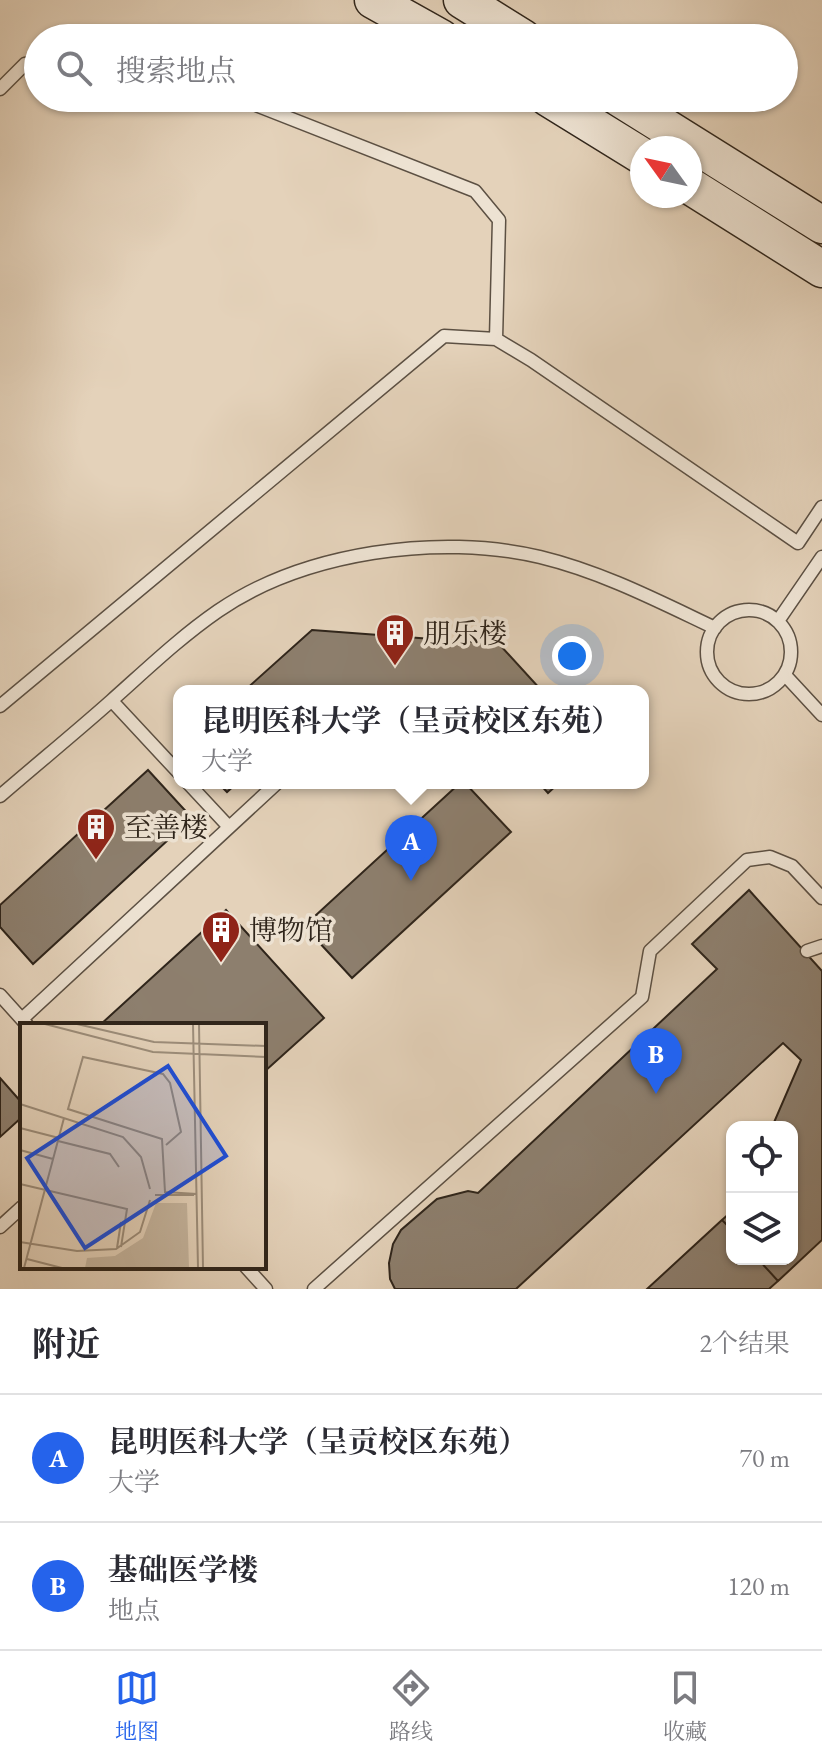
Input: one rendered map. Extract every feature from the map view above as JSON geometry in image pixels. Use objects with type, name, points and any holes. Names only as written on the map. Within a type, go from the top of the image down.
[{"type":"street","points":[[373,0],[416,24]]},
{"type":"street","points":[[462,0],[501,24]]},
{"type":"street","points":[[571,112],[630,149]]},
{"type":"street","points":[[641,112],[822,225]]},
{"type":"street","points":[[702,194],[822,269]]},
{"type":"lane","points":[[0,89],[24,65]]},
{"type":"lane","points":[[274,112],[475,191],[499,220],[496,339]]},
{"type":"lane","points":[[0,706],[444,336],[496,339],[798,543],[822,507]]},
{"type":"lane","points":[[0,796],[161,655],[207,619],[268,582],[328,563],[397,550],[470,548],[539,557],[610,579],[715,628]]},
{"type":"lane","points":[[778,621],[822,557]]},
{"type":"lane","points":[[753,610],[767,613],[778,621],[787,633],[791,647],[785,675],[764,691],[751,694],[726,687],[716,678],[709,666],[707,653],[715,628],[725,617],[738,611],[753,610]]},
{"type":"lane","points":[[785,675],[822,715]]},
{"type":"lane","points":[[112,701],[173,767]]},
{"type":"lane","points":[[194,789],[229,827]]},
{"type":"lane","points":[[3,1004],[24,1022],[270,789]]},
{"type":"lane","points":[[314,1289],[642,997],[650,951],[747,860],[770,857],[792,866],[822,898]]},
{"type":"lane","points":[[807,951],[822,946]]},
{"type":"lane","points":[[0,1227],[20,1209]]},
{"type":"lane","points":[[248,1269],[266,1289]]},
{"type":"building","name":"朋乐楼","points":[[312,630],[499,644],[537,685],[251,685]]},
{"type":"building","name":"至善楼","points":[[148,770],[192,818],[33,964],[0,927],[0,905]]},
{"type":"building","points":[[453,789],[471,789],[511,832],[352,978],[304,926]]},
{"type":"building","points":[[749,890],[822,971],[822,1240],[798,1262],[798,1121],[775,1121],[801,1060],[783,1043],[516,1289],[395,1289],[390,1279],[389,1263],[393,1244],[401,1230],[437,1199],[468,1191],[478,1193],[717,969],[692,944]]},
{"type":"building","name":"博物馆","points":[[226,910],[324,1018],[266,1070],[266,1023],[102,1023]]},
{"type":"building","points":[[0,1078],[20,1101],[20,1119],[0,1137]]},
{"type":"building","points":[[722,1220],[726,1224],[726,1265],[763,1265],[778,1281],[769,1289],[647,1289]]},
{"type":"building","points":[[763,1265],[795,1265],[778,1281]]},
{"type":"place","name":"朋乐楼","points":[[395,667]]},
{"type":"place","name":"至善楼","points":[[96,861]]},
{"type":"place","name":"昆明医科大学（呈贡校区东苑）","points":[[411,881]]},
{"type":"place","name":"博物馆","points":[[221,964]]},
{"type":"place","name":"基础医学楼","points":[[656,1094]]}]
